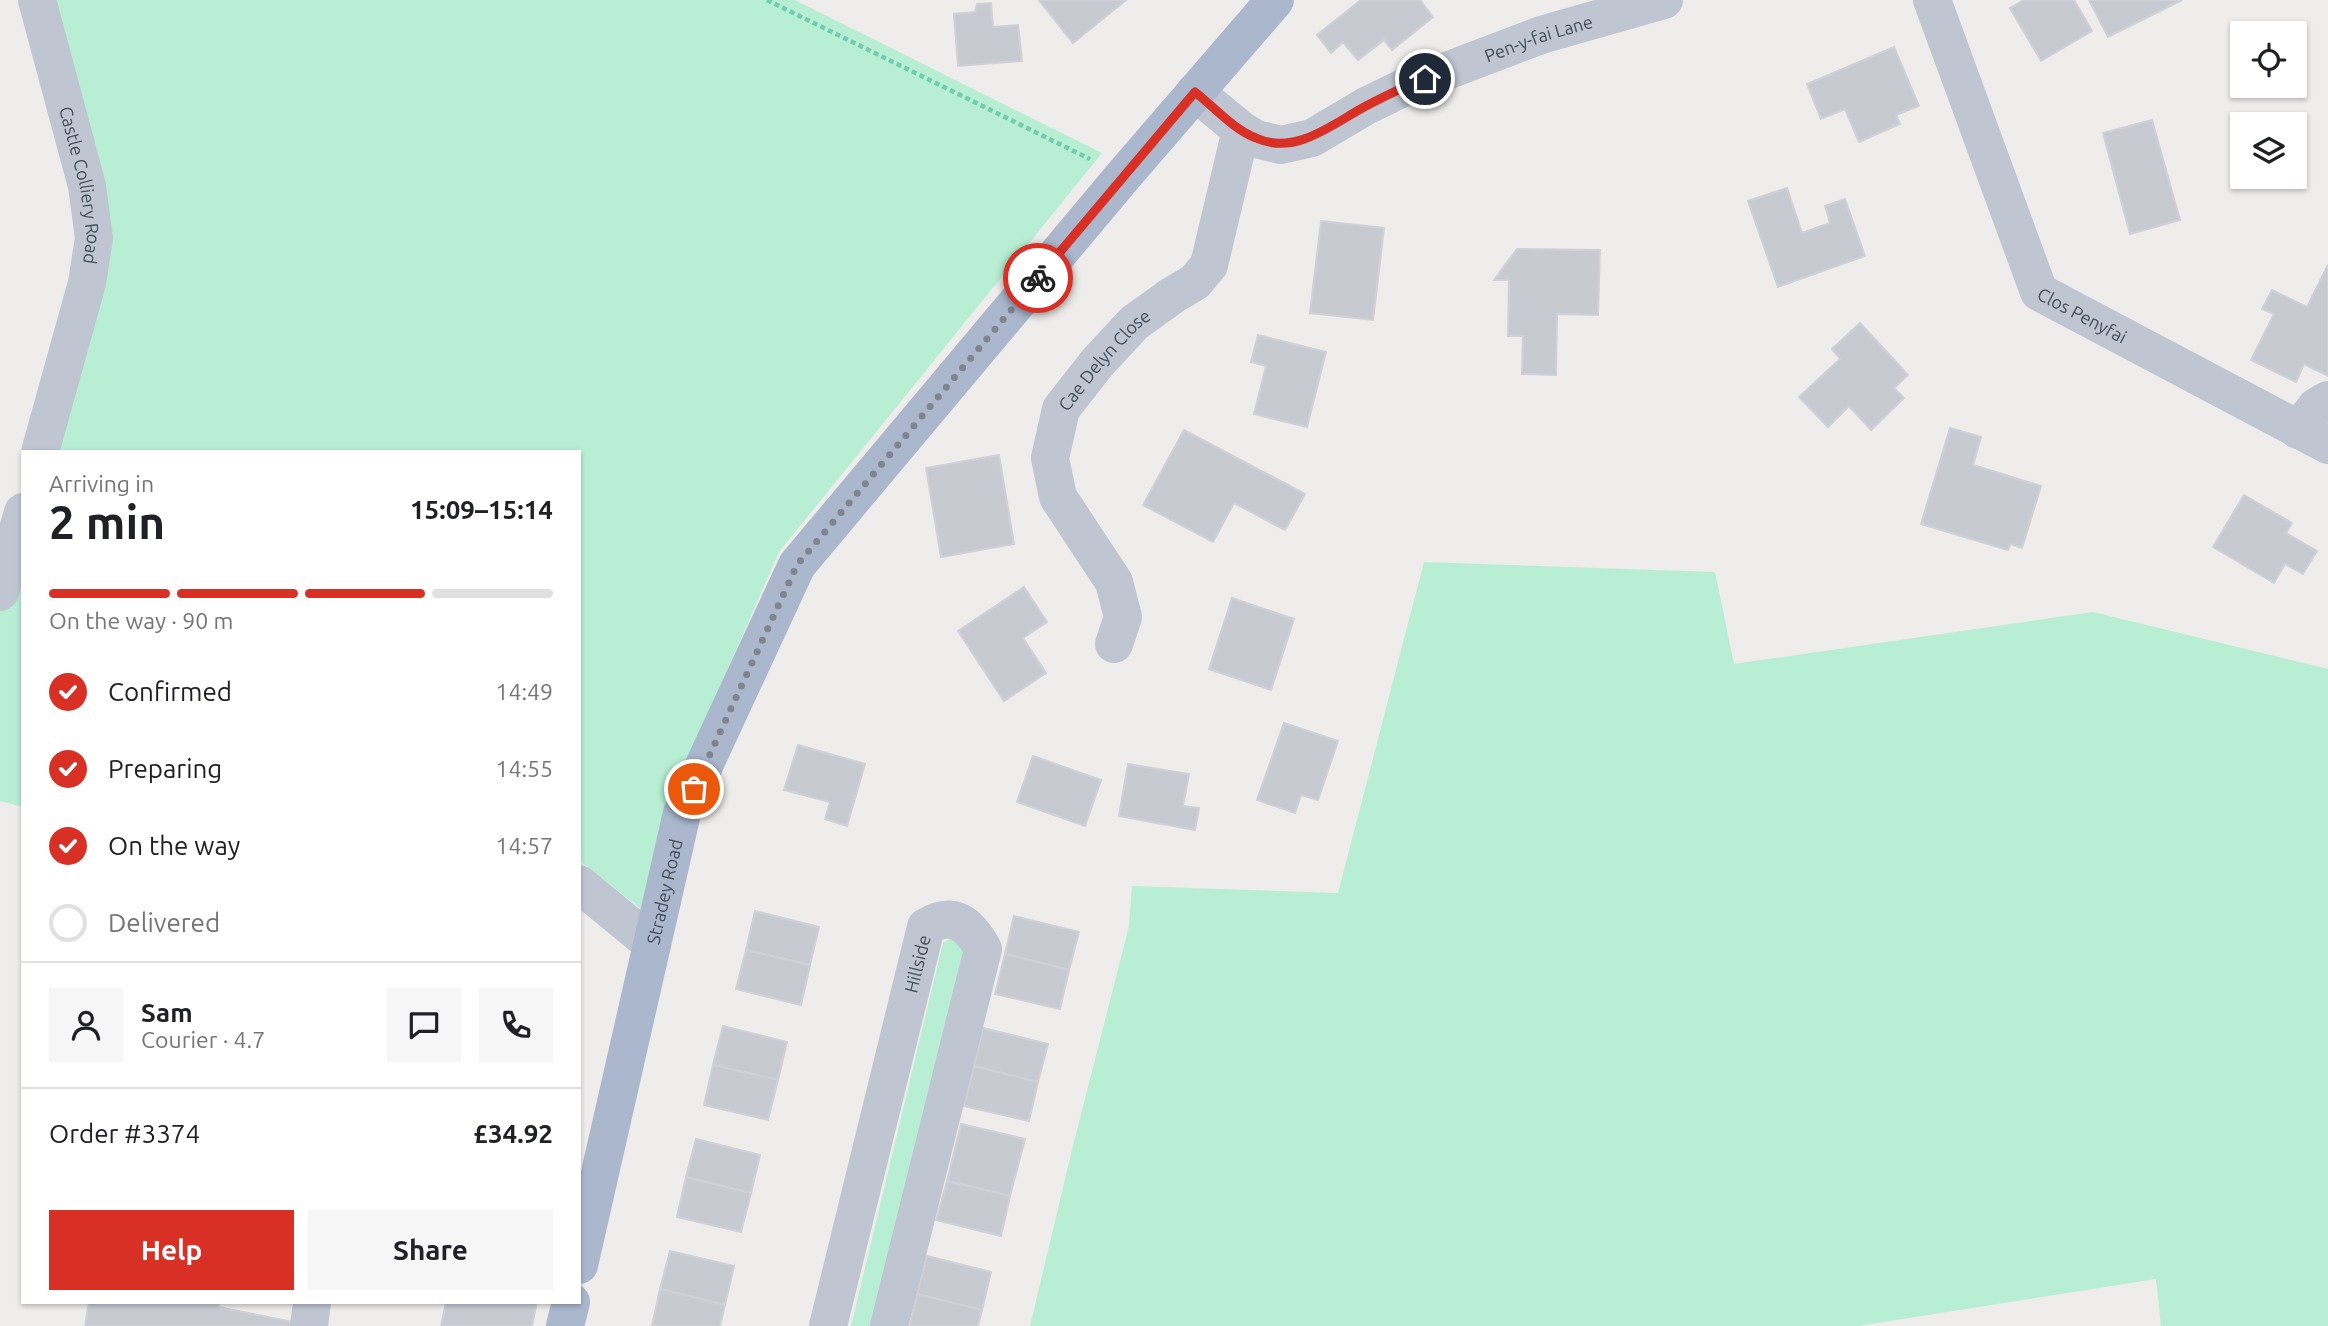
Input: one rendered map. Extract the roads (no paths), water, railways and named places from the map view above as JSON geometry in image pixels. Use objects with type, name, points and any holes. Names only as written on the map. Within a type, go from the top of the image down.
[{"type":"main road","name":"Stradey Road","points":[[581,1256],[682,813],[797,565],[1124,175],[1275,0]]},
{"type":"main road","points":[[565,1326],[570,1304]]},
{"type":"street","name":"Castle Colliery Road","points":[[37,0],[87,186],[94,238],[88,283],[41,450]]},
{"type":"street","name":"Pen-y-fai Lane","points":[[1195,92],[1241,130],[1256,139],[1281,145],[1312,138],[1366,106],[1407,86],[1541,35],[1664,0]]},
{"type":"street","name":"Clos Penyfai","points":[[1932,0],[2039,292],[2313,438]]},
{"type":"street","name":"Cae Delyn Close","points":[[1114,644],[1123,617],[1114,582],[1058,497],[1050,458],[1061,409],[1134,323],[1195,282],[1209,265],[1241,130]]},
{"type":"street","points":[[2313,438],[2316,407],[2328,400]]},
{"type":"street","points":[[0,592],[21,519]]},
{"type":"street","points":[[581,886],[652,944]]},
{"type":"street","name":"Hillside","points":[[828,1326],[926,927],[939,919],[957,920],[973,932],[983,949],[889,1326]]},
{"type":"street","points":[[309,1326],[312,1304]]}]
